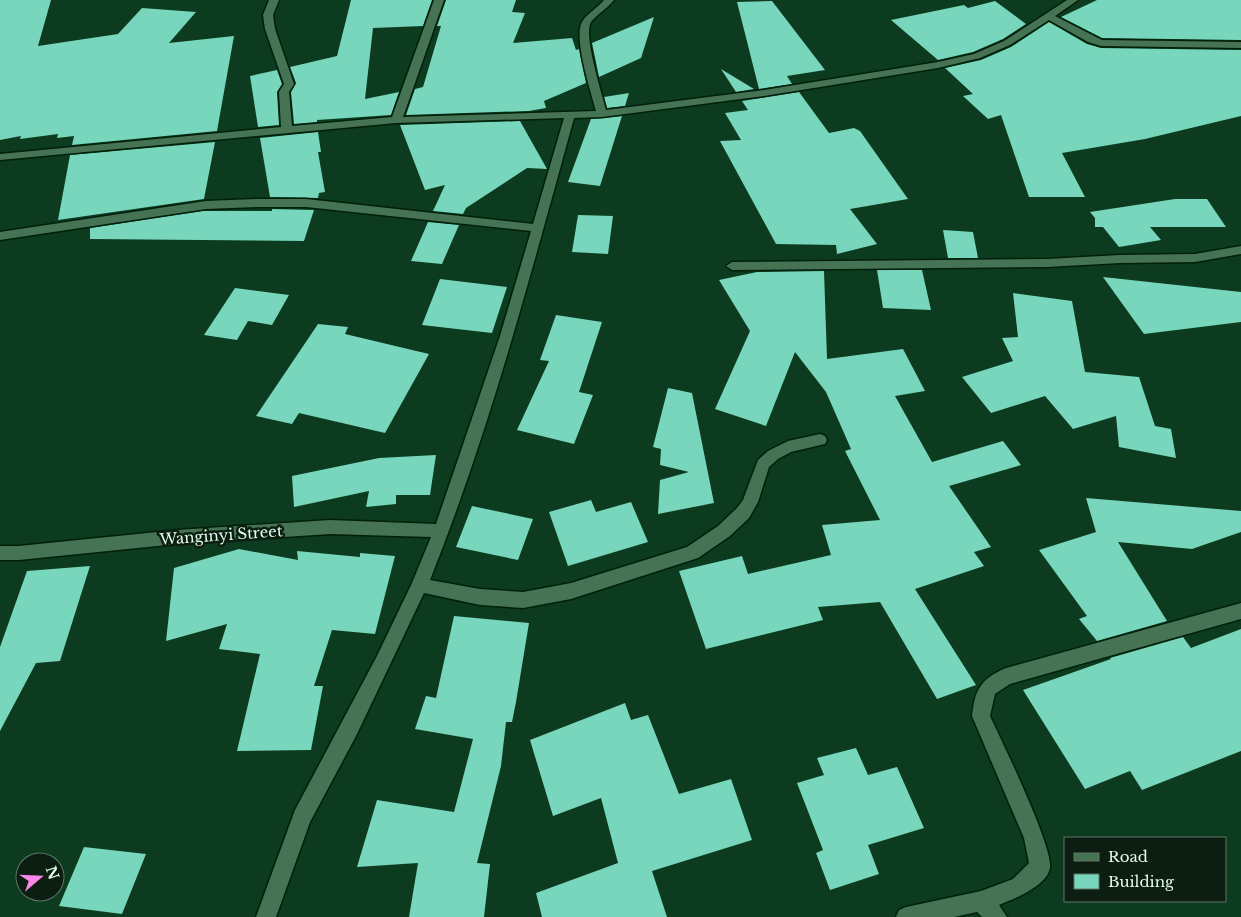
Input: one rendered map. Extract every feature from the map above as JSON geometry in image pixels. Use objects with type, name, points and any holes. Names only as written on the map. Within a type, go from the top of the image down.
[{"type":"street","points":[[274,0],[268,15],[270,29],[289,84],[284,92],[287,129]]},
{"type":"street","points":[[396,120],[414,77],[439,0]]},
{"type":"street","points":[[602,114],[586,50],[584,27],[588,19],[604,8],[609,0]]},
{"type":"street","points":[[0,157],[396,120],[602,114],[764,93],[938,65],[977,56],[1007,43],[1050,17],[1073,0]]},
{"type":"street","points":[[1050,17],[1091,40],[1101,43],[1241,45]]},
{"type":"street","points":[[266,917],[302,817],[349,730],[420,585],[442,531],[507,336],[570,115]]},
{"type":"street","points":[[0,236],[62,224],[149,212],[206,205],[258,203],[306,203],[538,228]]},
{"type":"street","points":[[732,266],[1195,258],[1241,250]]},
{"type":"street","points":[[420,585],[480,597],[523,600],[571,591],[692,553],[724,531],[743,513],[750,502],[764,464],[773,455],[788,447],[820,440]]},
{"type":"street","name":"Wanginyi Street","points":[[0,553],[18,553],[178,537],[330,527],[442,531]]},
{"type":"street","points":[[906,917],[982,901],[1020,887],[1040,867],[1034,838],[980,716],[983,696],[990,686],[1006,677],[1111,646],[1241,612]]},
{"type":"street","points":[[982,901],[996,917]]},
{"type":"building","points":[[0,0],[51,0],[38,46],[118,34],[142,8],[196,12],[169,43],[234,36],[217,131],[72,145],[74,136],[57,138],[58,134],[20,139],[21,136],[0,140]]},
{"type":"building","points":[[351,0],[432,0],[423,26],[373,28],[365,99],[399,92],[391,115],[317,120],[317,122],[294,124],[291,92],[296,83],[290,67],[337,56]]},
{"type":"building","points":[[446,0],[516,0],[512,12],[525,13],[513,43],[572,38],[576,50],[579,49],[586,83],[544,101],[546,108],[529,111],[406,115],[415,89],[423,87],[441,26],[437,26]]},
{"type":"building","points":[[1097,0],[1241,0],[1241,40],[1102,38],[1061,17]]},
{"type":"building","points":[[772,1],[825,70],[787,76],[792,84],[759,89],[737,2]]},
{"type":"building","points":[[995,1],[1026,24],[1003,39],[973,52],[938,60],[891,20],[964,5],[968,8]]},
{"type":"building","points":[[654,17],[641,58],[599,77],[592,43]]},
{"type":"building","points":[[1049,22],[1087,44],[1101,48],[1241,50],[1241,116],[1145,139],[1062,153],[1085,197],[1029,197],[1001,115],[988,119],[963,96],[973,94],[945,68],[981,60],[1011,47]]},
{"type":"building","points":[[721,69],[754,89],[736,92]]},
{"type":"building","points":[[277,70],[282,84],[277,92],[279,125],[258,127],[250,76]]},
{"type":"building","points":[[799,92],[829,133],[854,128],[860,131],[908,199],[850,209],[877,244],[837,254],[836,245],[776,244],[720,141],[741,140],[725,113],[748,110],[742,101]]},
{"type":"building","points":[[629,93],[625,106],[607,108],[604,97]]},
{"type":"building","points":[[622,116],[600,186],[568,182],[591,119]]},
{"type":"building","points":[[520,121],[547,169],[527,168],[466,208],[463,214],[433,211],[445,185],[425,190],[400,125]]},
{"type":"building","points":[[318,132],[321,152],[318,152],[325,192],[319,193],[318,198],[270,197],[260,138]]},
{"type":"building","points":[[215,142],[204,199],[58,220],[70,155]]},
{"type":"building","points":[[1175,199],[1207,199],[1226,227],[1150,227],[1161,240],[1119,247],[1103,227],[1095,227],[1095,218],[1090,212]]},
{"type":"building","points":[[272,209],[314,210],[304,241],[90,239],[90,228],[202,211],[272,211]]},
{"type":"building","points":[[578,215],[613,216],[608,254],[572,252]]},
{"type":"building","points":[[428,222],[459,225],[442,264],[411,261]]},
{"type":"building","points":[[943,230],[973,232],[978,258],[948,258]]},
{"type":"building","points":[[877,270],[922,270],[931,310],[883,308]]},
{"type":"building","points":[[824,271],[827,359],[903,349],[925,391],[895,396],[932,462],[1003,441],[1021,465],[949,486],[991,547],[974,552],[984,566],[915,589],[976,685],[937,699],[880,602],[818,607],[823,620],[706,649],[679,571],[742,556],[748,574],[831,555],[822,525],[880,520],[845,451],[851,449],[826,392],[795,352],[766,426],[715,409],[750,331],[719,280],[757,272]]},
{"type":"building","points":[[1103,277],[1241,292],[1241,322],[1144,334]]},
{"type":"building","points":[[440,279],[507,287],[492,333],[422,325]]},
{"type":"building","points":[[235,288],[289,295],[272,325],[248,321],[237,340],[204,335]]},
{"type":"building","points":[[1013,293],[1072,301],[1085,372],[1139,377],[1155,426],[1171,429],[1176,458],[1119,447],[1116,416],[1073,429],[1045,396],[991,413],[962,377],[1013,361],[1002,338],[1018,337]]},
{"type":"building","points":[[556,315],[602,322],[579,392],[593,395],[574,444],[517,430],[549,361],[540,360]]},
{"type":"building","points":[[318,324],[348,327],[345,334],[429,354],[385,433],[299,413],[292,424],[256,416]]},
{"type":"building","points":[[668,388],[692,393],[714,503],[658,514],[660,480],[689,472],[660,465],[661,449],[653,447]]},
{"type":"building","points":[[436,455],[430,495],[396,495],[396,504],[366,507],[369,491],[294,507],[292,476],[379,458]]},
{"type":"building","points":[[1086,498],[1241,511],[1241,532],[1192,549],[1118,542],[1167,621],[1097,641],[1079,619],[1087,616],[1039,550],[1096,532]]},
{"type":"building","points":[[591,500],[596,512],[631,502],[648,542],[568,566],[549,512]]},
{"type":"building","points":[[472,506],[533,519],[518,560],[456,547]]},
{"type":"building","points":[[239,549],[298,560],[297,551],[360,557],[360,553],[395,556],[375,634],[332,630],[314,686],[323,686],[311,750],[237,751],[260,654],[219,649],[227,624],[166,641],[174,568]]},
{"type":"building","points":[[90,566],[60,661],[36,663],[0,731],[0,647],[27,571]]},
{"type":"building","points":[[454,616],[529,623],[512,722],[506,722],[501,766],[477,863],[490,864],[484,917],[409,917],[418,863],[357,867],[377,800],[454,812],[473,739],[415,729],[426,696],[436,698]]},
{"type":"building","points":[[1241,629],[1241,751],[1142,790],[1130,771],[1085,789],[1023,690],[1110,658],[1183,637],[1191,648]]},
{"type":"building","points":[[625,703],[631,720],[648,715],[679,794],[731,779],[752,840],[652,871],[667,917],[542,917],[536,893],[618,863],[601,798],[553,816],[530,740]]},
{"type":"building","points":[[856,748],[868,775],[897,767],[924,828],[868,845],[879,874],[830,890],[816,853],[823,850],[797,783],[824,775],[817,758]]},
{"type":"building","points":[[84,847],[146,854],[122,914],[59,906],[61,902],[65,902],[65,892]]}]
